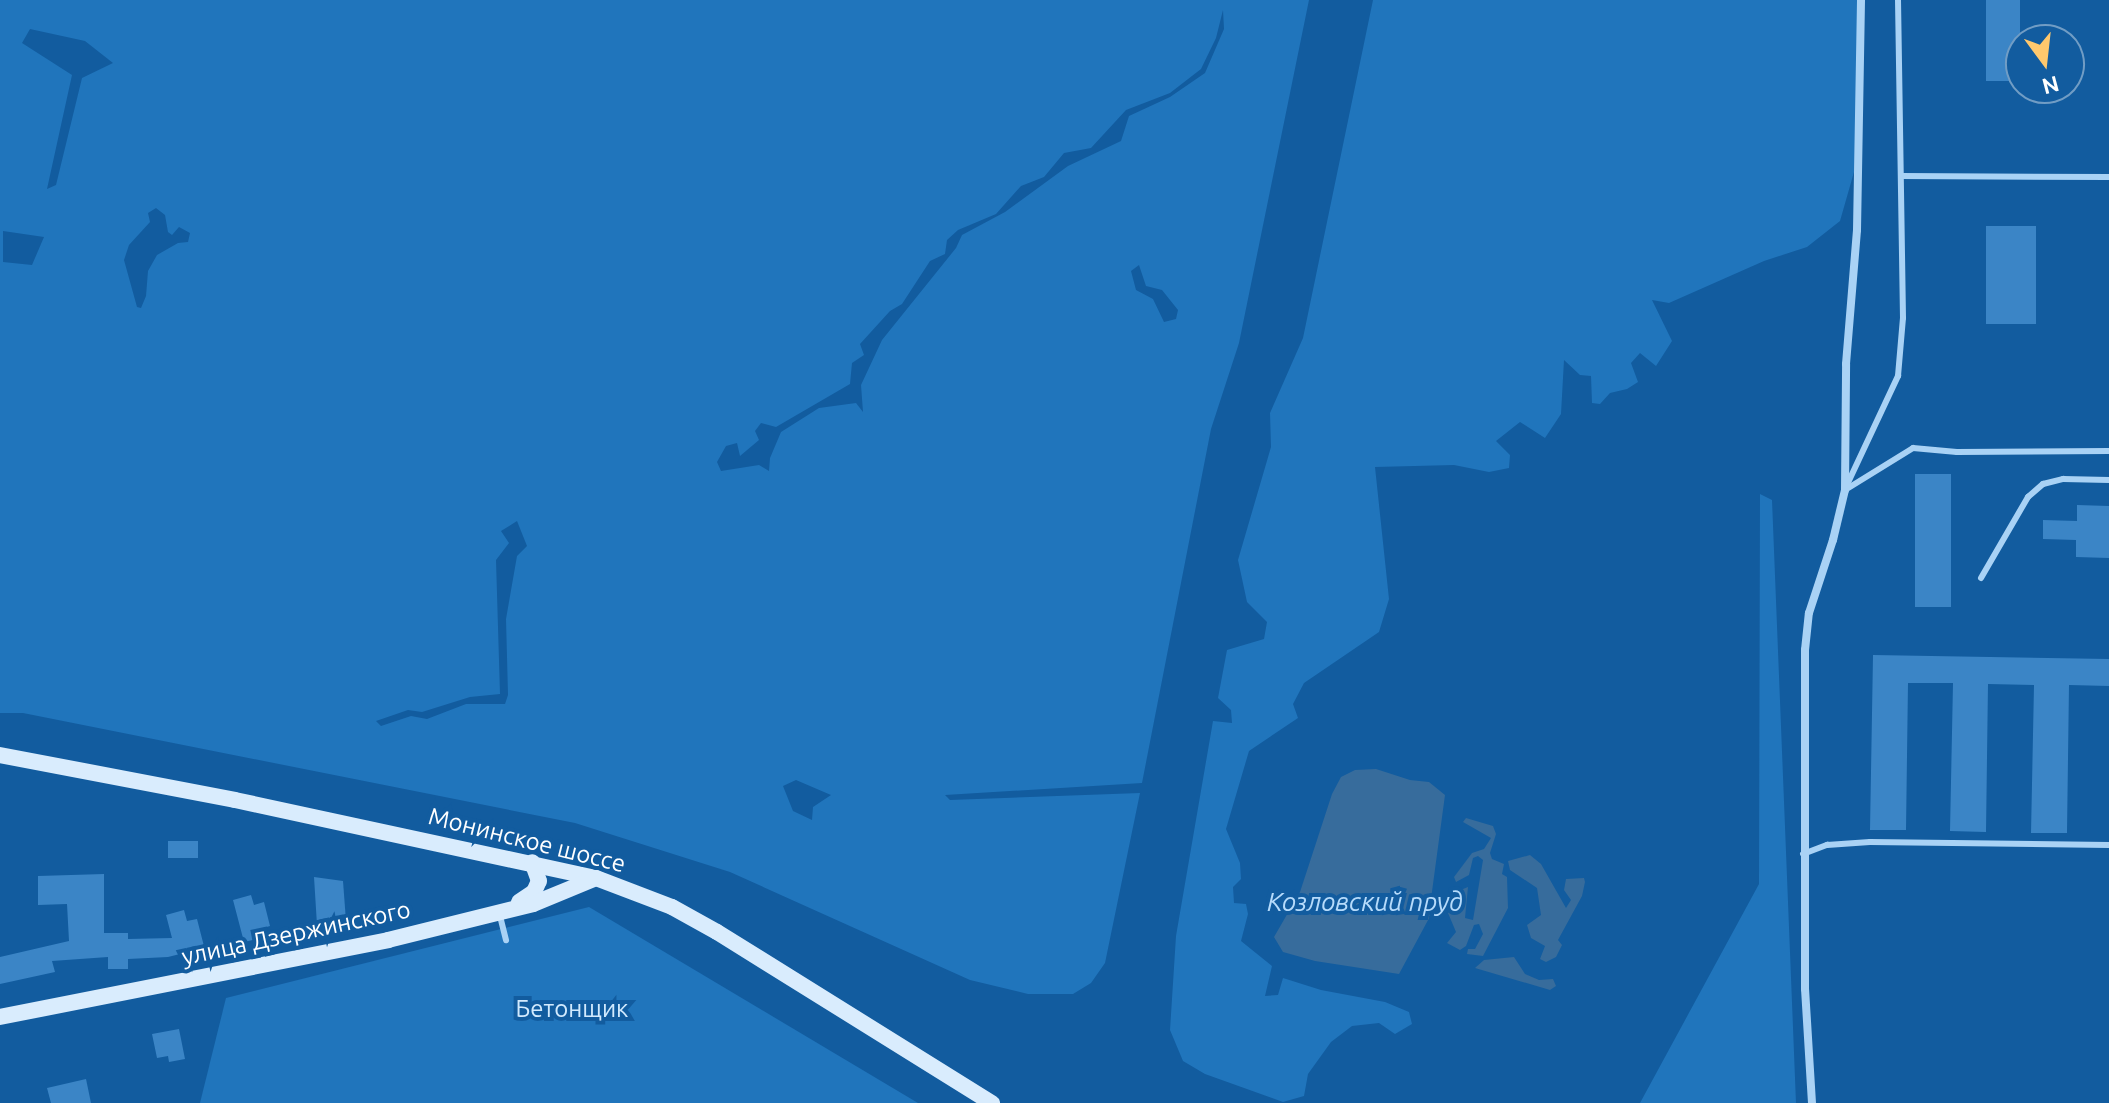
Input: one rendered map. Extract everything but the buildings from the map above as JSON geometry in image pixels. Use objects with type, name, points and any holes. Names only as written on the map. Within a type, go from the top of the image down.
[{"type":"main road","name":"Монинское шоссе","points":[[0,755],[532,862],[596,878],[672,907],[717,932],[992,1103]]},
{"type":"main road","points":[[502,912],[534,892],[539,881],[532,862]]},
{"type":"main road","name":"улица Дзержинского","points":[[0,1017],[388,940],[533,904],[596,878]]},
{"type":"street","points":[[1812,1103],[1805,989],[1805,650],[1809,613],[1833,540],[1845,490],[1846,364],[1857,230],[1861,0]]},
{"type":"lane","points":[[1845,490],[1898,376],[1903,318],[1898,0]]},
{"type":"lane","points":[[1901,176],[2109,177]]},
{"type":"lane","points":[[1845,490],[1913,448],[1957,452],[2109,451]]},
{"type":"lane","points":[[1981,578],[2028,497],[2043,484],[2063,479],[2109,480]]},
{"type":"lane","points":[[1803,854],[1827,845],[1870,842],[2109,845]]},
{"type":"lane","points":[[502,912],[506,940]]},
{"type":"green space","points":[[0,0],[1309,0],[1239,343],[1211,429],[1142,783],[945,795],[950,800],[1140,793],[1105,963],[1091,983],[1073,994],[1028,994],[970,980],[730,872],[575,823],[23,713],[0,713]],"holes":[[[1223,10],[1224,29],[1205,73],[1170,97],[1129,116],[1121,141],[1068,166],[1005,212],[962,235],[956,248],[882,340],[861,385],[863,412],[856,403],[819,408],[781,432],[770,458],[769,471],[759,465],[721,471],[717,462],[726,446],[737,443],[740,456],[759,440],[755,431],[761,423],[776,427],[850,384],[852,363],[864,355],[860,344],[890,311],[902,304],[930,261],[945,254],[947,240],[958,230],[996,214],[1021,186],[1044,177],[1064,153],[1091,148],[1126,110],[1170,93],[1201,69],[1216,38]],[[30,29],[85,41],[113,63],[82,78],[56,185],[47,189],[72,75],[22,43]],[[156,208],[165,215],[168,232],[172,235],[179,227],[190,233],[188,242],[178,243],[157,255],[148,271],[146,296],[141,308],[137,307],[124,260],[129,245],[150,222],[148,213]],[[3,231],[44,237],[32,265],[3,262]],[[1139,265],[1146,286],[1162,290],[1178,310],[1176,319],[1164,322],[1153,299],[1136,290],[1131,271]],[[517,521],[527,546],[517,556],[506,619],[508,695],[505,704],[466,704],[427,719],[411,716],[381,726],[376,721],[408,710],[422,712],[470,697],[500,694],[496,560],[509,543],[501,531]],[[796,780],[831,795],[813,807],[812,820],[793,811],[783,786]]]},
{"type":"green space","points":[[1373,0],[1860,0],[1856,165],[1840,221],[1807,247],[1764,261],[1669,303],[1652,300],[1672,341],[1656,366],[1640,353],[1631,363],[1638,382],[1627,389],[1610,393],[1600,404],[1592,403],[1591,376],[1580,375],[1564,360],[1561,414],[1545,438],[1520,422],[1496,441],[1510,455],[1509,468],[1489,472],[1454,465],[1375,467],[1389,599],[1379,632],[1304,683],[1293,704],[1298,718],[1249,751],[1226,829],[1240,863],[1241,879],[1233,887],[1234,903],[1246,904],[1248,914],[1241,941],[1272,966],[1265,996],[1278,995],[1283,978],[1321,990],[1385,1002],[1409,1012],[1412,1024],[1395,1034],[1379,1023],[1352,1026],[1331,1042],[1308,1074],[1304,1096],[1283,1102],[1205,1074],[1183,1061],[1170,1030],[1176,936],[1213,721],[1232,723],[1231,710],[1218,698],[1227,650],[1264,639],[1267,622],[1247,602],[1238,560],[1271,447],[1270,413],[1303,338]]},
{"type":"green space","points":[[1760,494],[1772,500],[1796,1103],[1640,1103],[1759,884]]},
{"type":"green space","name":"Бетонщик","points":[[589,907],[918,1103],[200,1103],[226,998]]},
{"type":"water","name":"Козловский пруд","points":[[1376,769],[1410,780],[1429,782],[1445,795],[1431,899],[1434,909],[1399,974],[1315,961],[1283,952],[1274,937],[1300,892],[1332,794],[1341,777],[1355,770]]},
{"type":"water","points":[[1466,818],[1493,826],[1496,834],[1490,853],[1492,859],[1504,864],[1502,874],[1507,877],[1508,908],[1483,956],[1467,954],[1468,949],[1475,949],[1483,934],[1479,924],[1474,925],[1466,946],[1460,950],[1447,943],[1456,932],[1448,913],[1455,909],[1458,891],[1468,887],[1465,918],[1473,920],[1483,860],[1478,856],[1473,858],[1469,875],[1456,882],[1454,877],[1472,853],[1484,849],[1491,838],[1463,822]]},
{"type":"water","points":[[1530,855],[1541,864],[1566,908],[1571,900],[1564,890],[1566,879],[1584,878],[1585,882],[1582,896],[1558,940],[1562,945],[1556,957],[1546,962],[1540,959],[1545,946],[1531,938],[1527,925],[1541,915],[1537,888],[1510,870],[1508,861]]},
{"type":"water","points":[[1514,957],[1525,974],[1539,980],[1553,979],[1556,986],[1550,990],[1475,968],[1484,960]]}]
